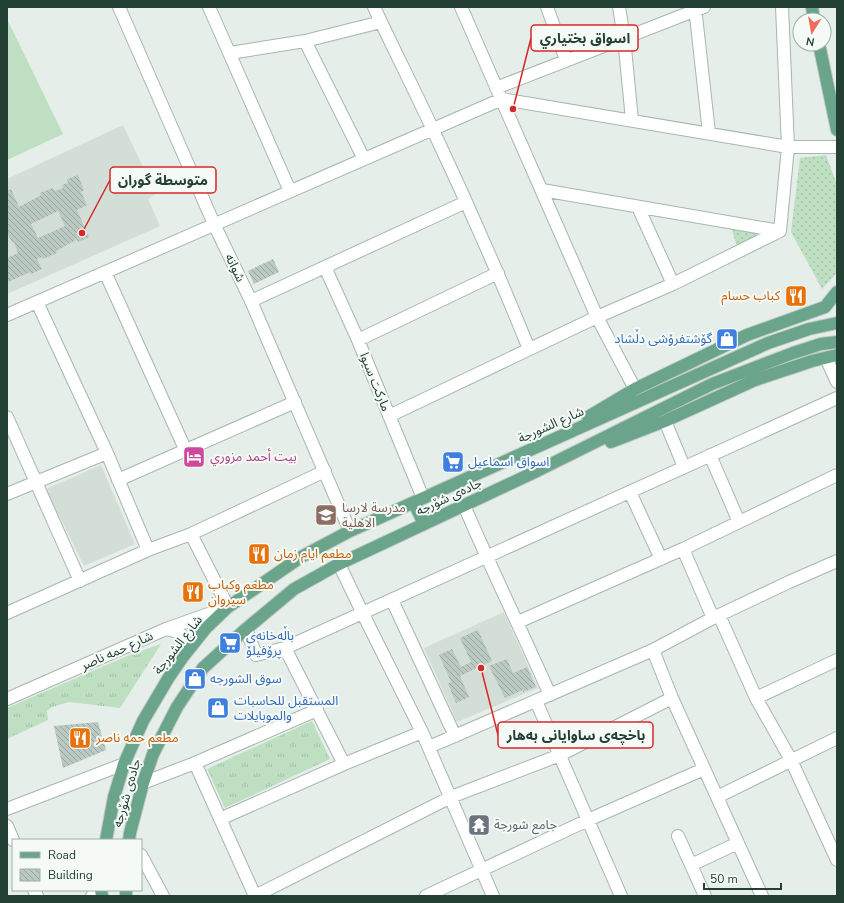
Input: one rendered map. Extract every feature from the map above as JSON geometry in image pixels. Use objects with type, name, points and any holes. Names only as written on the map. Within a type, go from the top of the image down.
[{"type":"main road","points":[[821,52],[837,130]]},
{"type":"main road","points":[[540,446],[635,389],[747,335],[831,307],[837,292]]},
{"type":"main road","name":"شارع الشورجة","points":[[106,839],[114,798],[124,764],[143,720],[182,658],[206,628],[228,607],[301,558],[350,531],[768,343],[809,329],[837,323]]},
{"type":"main road","name":"جادەی شۆرجە","points":[[131,838],[143,783],[153,754],[177,707],[203,668],[246,629],[294,589],[339,564],[537,471],[712,384],[767,362],[821,344],[837,342]]},
{"type":"main road","points":[[537,471],[665,421],[755,380],[833,355]]},
{"type":"main road","points":[[419,501],[424,524]]},
{"type":"street","name":"شوانە","points":[[119,7],[214,224],[251,301],[350,531]]},
{"type":"street","points":[[209,7],[290,191]]},
{"type":"street","points":[[374,7],[433,129],[498,274],[529,349]]},
{"type":"street","points":[[461,7],[597,317],[635,389]]},
{"type":"street","points":[[547,7],[566,60]]},
{"type":"street","points":[[619,7],[624,38],[632,120]]},
{"type":"street","points":[[780,231],[788,146],[782,7]]},
{"type":"street","points":[[496,88],[698,8],[709,133]]},
{"type":"street","points":[[230,53],[305,41],[381,22]]},
{"type":"street","points":[[305,41],[364,159]]},
{"type":"street","points":[[7,315],[502,98],[788,146],[837,148]]},
{"type":"street","points":[[542,190],[780,231]]},
{"type":"street","points":[[251,301],[466,202]]},
{"type":"street","points":[[638,207],[673,284]]},
{"type":"street","points":[[389,416],[597,317],[673,284],[780,231]]},
{"type":"street","name":"مارکت سیوا","points":[[325,267],[358,340],[389,416],[419,501]]},
{"type":"street","points":[[105,272],[186,451]]},
{"type":"street","points":[[358,340],[498,274]]},
{"type":"street","points":[[37,302],[107,453],[148,550]]},
{"type":"street","points":[[833,355],[837,382]]},
{"type":"street","points":[[246,629],[256,655],[285,648],[837,398]]},
{"type":"street","points":[[118,480],[295,402]]},
{"type":"street","points":[[7,417],[80,581]]},
{"type":"street","points":[[665,421],[684,467]]},
{"type":"street","points":[[7,494],[107,453]]},
{"type":"street","points":[[710,455],[739,522]]},
{"type":"street","points":[[8,609],[80,581],[148,550],[191,534],[325,471]]},
{"type":"street","points":[[518,622],[683,549],[837,475]]},
{"type":"street","points":[[630,492],[660,559]]},
{"type":"street","points":[[464,505],[486,558],[518,622],[550,695]]},
{"type":"street","points":[[191,534],[228,607]]},
{"type":"street","points":[[683,549],[756,698],[791,760],[837,860]]},
{"type":"street","points":[[429,747],[653,650],[716,616],[837,561]]},
{"type":"street","points":[[339,564],[362,614],[429,747],[493,896]]},
{"type":"street","points":[[392,600],[455,736]]},
{"type":"street","name":"شارع حمه ناصر","points":[[7,699],[166,629],[228,607]]},
{"type":"street","points":[[166,629],[179,632],[184,638],[185,648],[182,658]]},
{"type":"street","points":[[285,648],[344,764]]},
{"type":"street","points":[[653,650],[672,698],[762,896]]},
{"type":"street","points":[[756,698],[837,660]]},
{"type":"street","points":[[195,763],[255,896],[451,797],[560,755],[672,698]]},
{"type":"street","points":[[536,701],[621,896]]},
{"type":"street","points":[[143,783],[195,763],[317,710]]},
{"type":"street","points":[[220,819],[344,764],[422,732]]},
{"type":"street","points":[[717,797],[837,738]]},
{"type":"street","points":[[7,809],[124,764]]},
{"type":"street","points":[[426,896],[588,820],[704,769]]},
{"type":"street","points":[[7,826],[13,839]]},
{"type":"street","points":[[678,836],[705,896]]},
{"type":"street","points":[[691,865],[738,843]]},
{"type":"street","points":[[142,857],[162,896]]},
{"type":"shaded area","points":[[123,125],[156,194],[148,199],[160,226],[7,294],[7,179]]},
{"type":"shaded area","points":[[101,465],[135,544],[84,566],[46,489]]},
{"type":"shaded area","points":[[504,612],[538,688],[457,722],[424,648]]},
{"type":"green space","points":[[7,19],[63,134],[7,160]]},
{"type":"green space","points":[[826,155],[837,185],[837,273],[822,289],[791,232],[800,158]]},
{"type":"green space","points":[[731,227],[766,234],[737,247]]},
{"type":"green space","points":[[161,644],[120,708],[69,702],[52,707],[47,711],[48,720],[7,739],[7,708],[132,654]]},
{"type":"green space","points":[[312,721],[330,759],[225,808],[207,769]]},
{"type":"building","points":[[78,175],[84,190],[81,192],[87,205],[77,210],[89,237],[78,242],[75,238],[76,240],[56,251],[57,253],[43,259],[42,257],[37,259],[42,269],[31,274],[30,272],[8,282],[7,258],[18,253],[14,242],[12,242],[7,233],[7,191],[11,189],[19,207],[41,195],[40,193],[53,188],[55,191],[63,188],[62,185],[68,183],[67,179]],"holes":[[[58,211],[65,226],[38,238],[31,224]]]},
{"type":"building","points":[[273,259],[279,272],[254,284],[248,271]]},
{"type":"building","points":[[478,630],[492,661],[460,676],[469,697],[456,703],[448,684],[451,682],[439,655],[452,649],[461,667],[471,662],[460,638]]},
{"type":"building","points":[[507,659],[513,673],[527,667],[536,687],[523,692],[523,690],[505,698],[489,666]]},
{"type":"building","name":"مطعم حمه ناصر","points":[[98,722],[106,750],[63,768],[54,726]]},
{"type":"place","name":"اسواق بختياري","points":[[513,109]]},
{"type":"place","name":"متوسطة گوران","points":[[82,233]]},
{"type":"place","name":"كباب حسام","points":[[796,296]]},
{"type":"place","name":"گۆشتفرۆشی دڵشاد","points":[[727,339]]},
{"type":"place","name":"بيت أحمد مزوري","points":[[194,457]]},
{"type":"place","name":"اسواق اسماعيل","points":[[453,462]]},
{"type":"place","name":"مدرسة لارسا الاهلية","points":[[326,515]]},
{"type":"place","name":"مطعم ايام زمان","points":[[259,554]]},
{"type":"place","name":"مطعم وكباب سيروان","points":[[193,592]]},
{"type":"place","name":"باڵەخانەی پرۆفیلۆ","points":[[230,643]]},
{"type":"place","name":"باخچەی ساوایانی بەهار","points":[[481,668]]},
{"type":"place","name":"سوق الشورجه","points":[[195,679]]},
{"type":"place","name":"المستقبل للحاسبات والموبايلات","points":[[218,708]]},
{"type":"place","name":"مطعم حمه ناصر","points":[[80,738]]},
{"type":"place","name":"جامع شورجة","points":[[479,825]]}]
